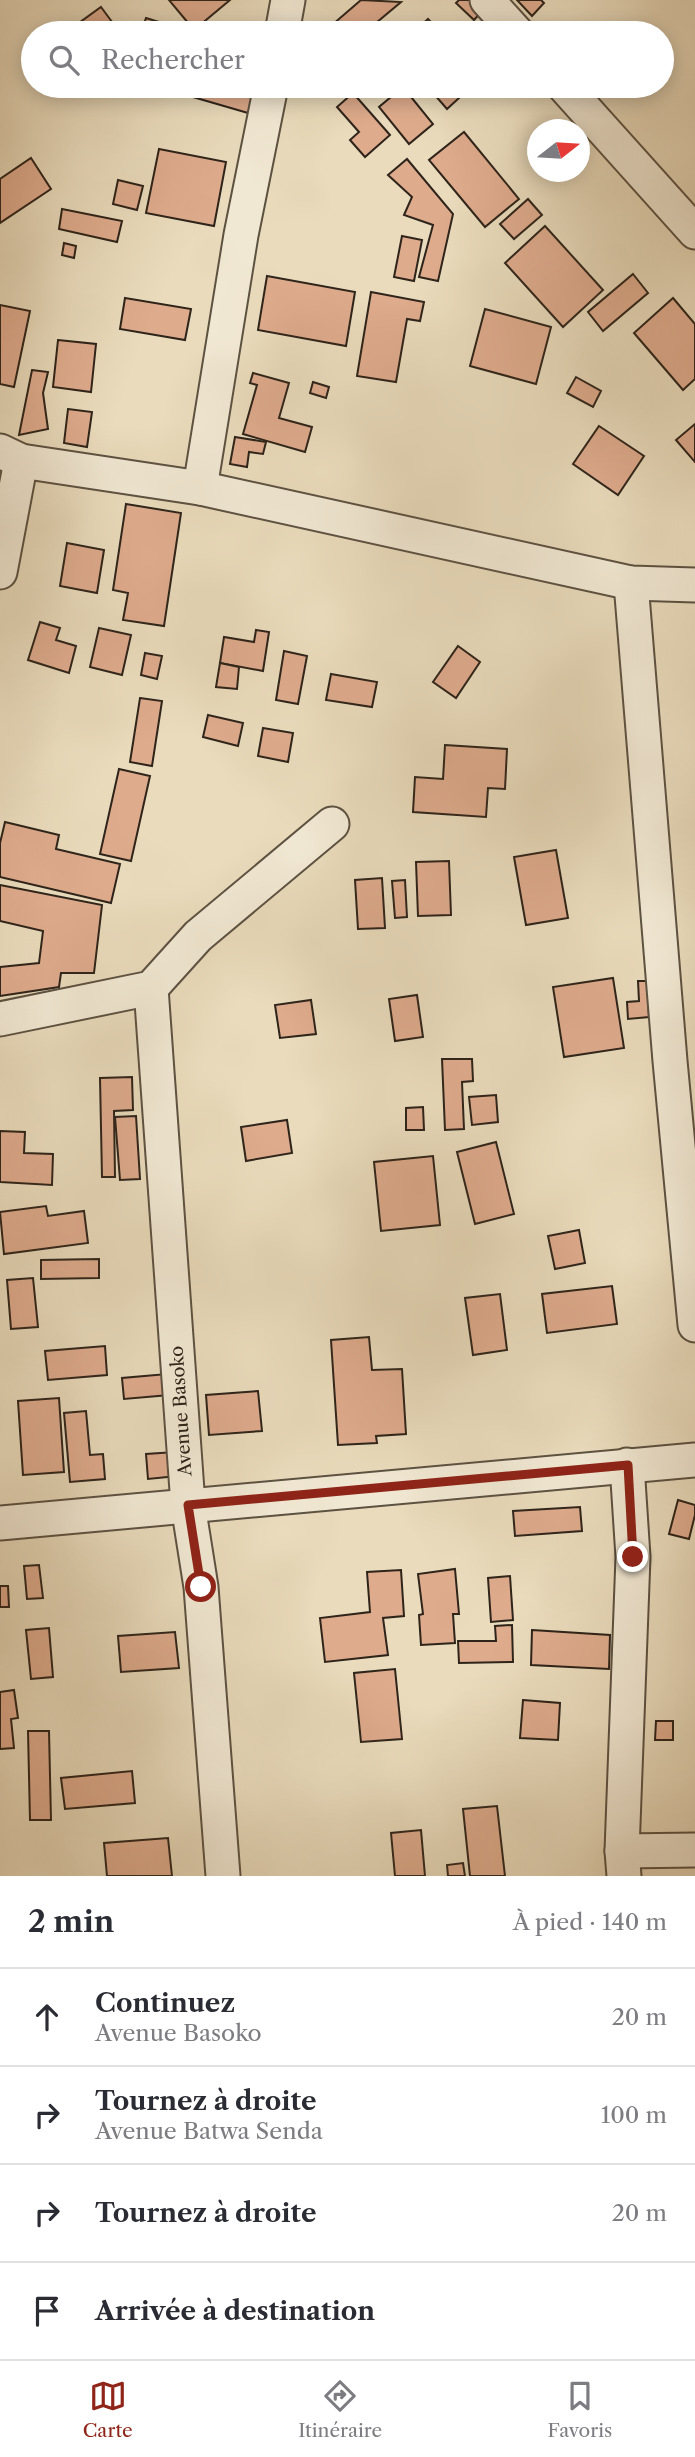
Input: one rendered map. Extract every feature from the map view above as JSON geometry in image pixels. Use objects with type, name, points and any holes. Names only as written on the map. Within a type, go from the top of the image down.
[{"type":"street","points":[[284,21],[288,0]]},
{"type":"street","points":[[487,0],[506,21]]},
{"type":"street","points":[[200,488],[241,235],[269,98]]},
{"type":"street","points":[[575,98],[695,232]]},
{"type":"street","points":[[0,572],[11,456],[200,488],[631,583],[693,581]]},
{"type":"street","points":[[631,583],[683,1062],[695,1325]]},
{"type":"street","points":[[0,1019],[151,988],[198,936],[332,824]]},
{"type":"street","name":"Avenue Basoko","points":[[151,988],[188,1505],[201,1587],[223,1876]]},
{"type":"street","points":[[0,1523],[695,1460]]},
{"type":"street","points":[[628,1465],[633,1557],[623,1864],[695,1850]]},
{"type":"building","points":[[169,0],[230,0],[205,21],[186,21]]},
{"type":"building","points":[[361,0],[401,2],[378,21],[337,21]]},
{"type":"building","points":[[459,0],[472,0],[483,10],[474,20],[456,3]]},
{"type":"building","points":[[517,0],[541,0],[544,3],[532,16]]},
{"type":"building","points":[[101,7],[111,21],[82,21]]},
{"type":"building","points":[[196,98],[252,98],[248,113]]},
{"type":"building","points":[[347,98],[357,98],[390,135],[365,157],[350,140],[359,132],[337,107]]},
{"type":"building","points":[[390,98],[412,98],[433,124],[409,144],[379,107]]},
{"type":"building","points":[[437,98],[459,98],[447,109]]},
{"type":"building","points":[[464,132],[519,199],[485,227],[429,160]]},
{"type":"building","points":[[159,149],[226,162],[214,226],[146,213]]},
{"type":"building","points":[[31,158],[51,189],[0,223],[0,179]]},
{"type":"building","points":[[407,159],[453,214],[438,281],[419,277],[433,225],[404,215],[412,197],[388,175]]},
{"type":"building","points":[[118,180],[143,186],[137,210],[113,204]]},
{"type":"building","points":[[528,199],[542,215],[514,239],[500,224]]},
{"type":"building","points":[[62,209],[122,221],[117,242],[59,229]]},
{"type":"building","points":[[545,226],[603,290],[563,327],[505,263]]},
{"type":"building","points":[[402,236],[422,240],[414,281],[394,277]]},
{"type":"building","points":[[64,243],[76,246],[74,258],[62,255]]},
{"type":"building","points":[[633,274],[648,293],[603,331],[588,312]]},
{"type":"building","points":[[267,276],[355,292],[346,346],[258,330]]},
{"type":"building","points":[[371,292],[424,302],[420,321],[407,319],[396,382],[357,376]]},
{"type":"building","points":[[125,298],[191,309],[185,340],[120,329]]},
{"type":"building","points":[[673,298],[695,324],[695,379],[683,390],[634,333]]},
{"type":"building","points":[[0,305],[30,311],[14,387],[0,384]]},
{"type":"building","points":[[485,309],[551,327],[536,384],[470,366]]},
{"type":"building","points":[[58,340],[96,344],[91,392],[53,387]]},
{"type":"building","points":[[32,370],[48,372],[43,393],[48,429],[19,435]]},
{"type":"building","points":[[253,373],[289,383],[279,418],[312,427],[305,452],[243,434],[257,385],[250,383]]},
{"type":"building","points":[[576,377],[601,391],[593,407],[567,393]]},
{"type":"building","points":[[313,382],[329,387],[326,398],[310,393]]},
{"type":"building","points":[[68,409],[92,412],[87,447],[64,443]]},
{"type":"building","points":[[695,424],[695,462],[676,440]]},
{"type":"building","points":[[599,426],[644,456],[618,495],[573,464]]},
{"type":"building","points":[[235,437],[266,442],[263,454],[249,452],[247,467],[230,464]]},
{"type":"building","points":[[126,504],[181,513],[164,626],[123,620],[128,593],[113,590]]},
{"type":"building","points":[[67,543],[104,550],[97,593],[60,586]]},
{"type":"building","points":[[40,622],[60,628],[56,640],[76,646],[69,673],[28,660]]},
{"type":"building","points":[[99,628],[131,635],[122,675],[90,667]]},
{"type":"building","points":[[256,630],[269,632],[263,671],[220,663],[224,637],[254,642]]},
{"type":"building","points":[[458,646],[480,662],[456,698],[433,682]]},
{"type":"building","points":[[284,651],[307,656],[298,704],[276,700]]},
{"type":"building","points":[[145,653],[162,656],[157,679],[141,675]]},
{"type":"building","points":[[220,663],[239,667],[237,689],[216,687]]},
{"type":"building","points":[[331,674],[377,682],[372,707],[326,700]]},
{"type":"building","points":[[140,698],[162,701],[152,766],[130,762]]},
{"type":"building","points":[[208,715],[243,723],[238,746],[203,737]]},
{"type":"building","points":[[263,728],[293,733],[288,762],[258,756]]},
{"type":"building","points":[[445,745],[507,749],[505,789],[488,788],[486,817],[413,812],[415,777],[443,779]]},
{"type":"building","points":[[119,769],[150,776],[131,861],[100,854]]},
{"type":"building","points":[[5,822],[59,835],[56,849],[120,864],[111,903],[0,877],[0,843]]},
{"type":"building","points":[[556,850],[568,918],[526,925],[514,857]]},
{"type":"building","points":[[449,861],[451,915],[418,916],[416,862]]},
{"type":"building","points":[[382,878],[385,928],[358,929],[355,880]]},
{"type":"building","points":[[405,880],[407,917],[395,918],[392,881]]},
{"type":"building","points":[[0,885],[102,905],[94,973],[61,973],[59,987],[0,996],[0,967],[39,963],[43,931],[0,921]]},
{"type":"building","points":[[613,978],[624,1048],[564,1057],[553,987]]},
{"type":"building","points":[[638,981],[647,981],[649,1017],[628,1019],[627,1002],[639,1001]]},
{"type":"building","points":[[417,995],[423,1037],[395,1041],[389,999]]},
{"type":"building","points":[[311,1000],[316,1034],[280,1038],[275,1005]]},
{"type":"building","points":[[442,1059],[472,1059],[473,1081],[462,1082],[464,1129],[445,1130]]},
{"type":"building","points":[[132,1077],[133,1110],[114,1111],[115,1177],[102,1177],[100,1078]]},
{"type":"building","points":[[496,1095],[498,1122],[472,1125],[469,1097]]},
{"type":"building","points":[[423,1107],[424,1130],[406,1130],[406,1108]]},
{"type":"building","points":[[136,1116],[140,1179],[120,1180],[115,1117]]},
{"type":"building","points":[[287,1120],[292,1153],[246,1161],[241,1127]]},
{"type":"building","points":[[0,1131],[25,1132],[24,1153],[53,1154],[52,1185],[0,1182]]},
{"type":"building","points":[[496,1142],[514,1214],[475,1224],[457,1152]]},
{"type":"building","points":[[433,1156],[440,1225],[381,1231],[374,1162]]},
{"type":"building","points":[[46,1206],[48,1216],[84,1211],[88,1243],[4,1254],[0,1212]]},
{"type":"building","points":[[579,1230],[585,1263],[555,1269],[548,1236]]},
{"type":"building","points":[[99,1259],[99,1278],[41,1279],[41,1260]]},
{"type":"building","points":[[33,1278],[38,1327],[11,1329],[7,1280]]},
{"type":"building","points":[[612,1286],[617,1324],[547,1333],[542,1294]]},
{"type":"building","points":[[500,1294],[507,1350],[473,1355],[465,1298]]},
{"type":"building","points":[[369,1337],[372,1370],[402,1369],[406,1434],[376,1436],[377,1443],[338,1445],[331,1340]]},
{"type":"building","points":[[105,1346],[107,1375],[48,1380],[45,1351]]},
{"type":"building","points":[[167,1374],[169,1395],[124,1399],[122,1378]]},
{"type":"building","points":[[258,1391],[262,1431],[209,1435],[206,1395]]},
{"type":"building","points":[[59,1398],[64,1472],[23,1475],[18,1401]]},
{"type":"building","points":[[86,1411],[90,1455],[103,1454],[105,1479],[70,1482],[64,1413]]},
{"type":"building","points":[[175,1452],[177,1476],[148,1479],[146,1454]]},
{"type":"building","points":[[678,1500],[695,1505],[689,1539],[669,1534]]},
{"type":"building","points":[[580,1507],[582,1531],[515,1536],[513,1511]]},
{"type":"building","points":[[39,1565],[43,1598],[27,1599],[24,1566]]},
{"type":"building","points":[[455,1569],[459,1614],[453,1614],[455,1643],[421,1645],[419,1615],[423,1614],[418,1574]]},
{"type":"building","points":[[401,1570],[404,1616],[383,1618],[388,1655],[325,1662],[320,1618],[370,1612],[367,1572]]},
{"type":"building","points":[[510,1576],[513,1620],[491,1622],[488,1578]]},
{"type":"building","points":[[0,1586],[8,1586],[9,1607],[0,1607]]},
{"type":"building","points":[[512,1625],[513,1662],[459,1663],[458,1641],[496,1641],[495,1626]]},
{"type":"building","points":[[49,1628],[53,1677],[31,1679],[26,1630]]},
{"type":"building","points":[[532,1630],[610,1635],[609,1669],[531,1665]]},
{"type":"building","points":[[175,1632],[179,1668],[121,1672],[118,1636]]},
{"type":"building","points":[[395,1669],[402,1739],[361,1742],[354,1673]]},
{"type":"building","points":[[14,1690],[18,1718],[11,1719],[14,1748],[0,1749],[0,1692]]},
{"type":"building","points":[[523,1700],[560,1703],[558,1740],[520,1738]]},
{"type":"building","points":[[656,1721],[673,1721],[673,1740],[655,1740]]},
{"type":"building","points":[[28,1731],[49,1731],[51,1820],[30,1820]]},
{"type":"building","points":[[132,1771],[135,1803],[65,1809],[61,1778]]},
{"type":"building","points":[[497,1806],[505,1876],[470,1876],[463,1809]]},
{"type":"building","points":[[421,1830],[425,1876],[395,1876],[391,1833]]},
{"type":"building","points":[[168,1838],[172,1876],[107,1876],[104,1843]]},
{"type":"building","points":[[463,1863],[465,1876],[448,1876],[447,1865]]},
{"type":"route","points":[[201,1587],[188,1505],[628,1465],[633,1557]]}]
